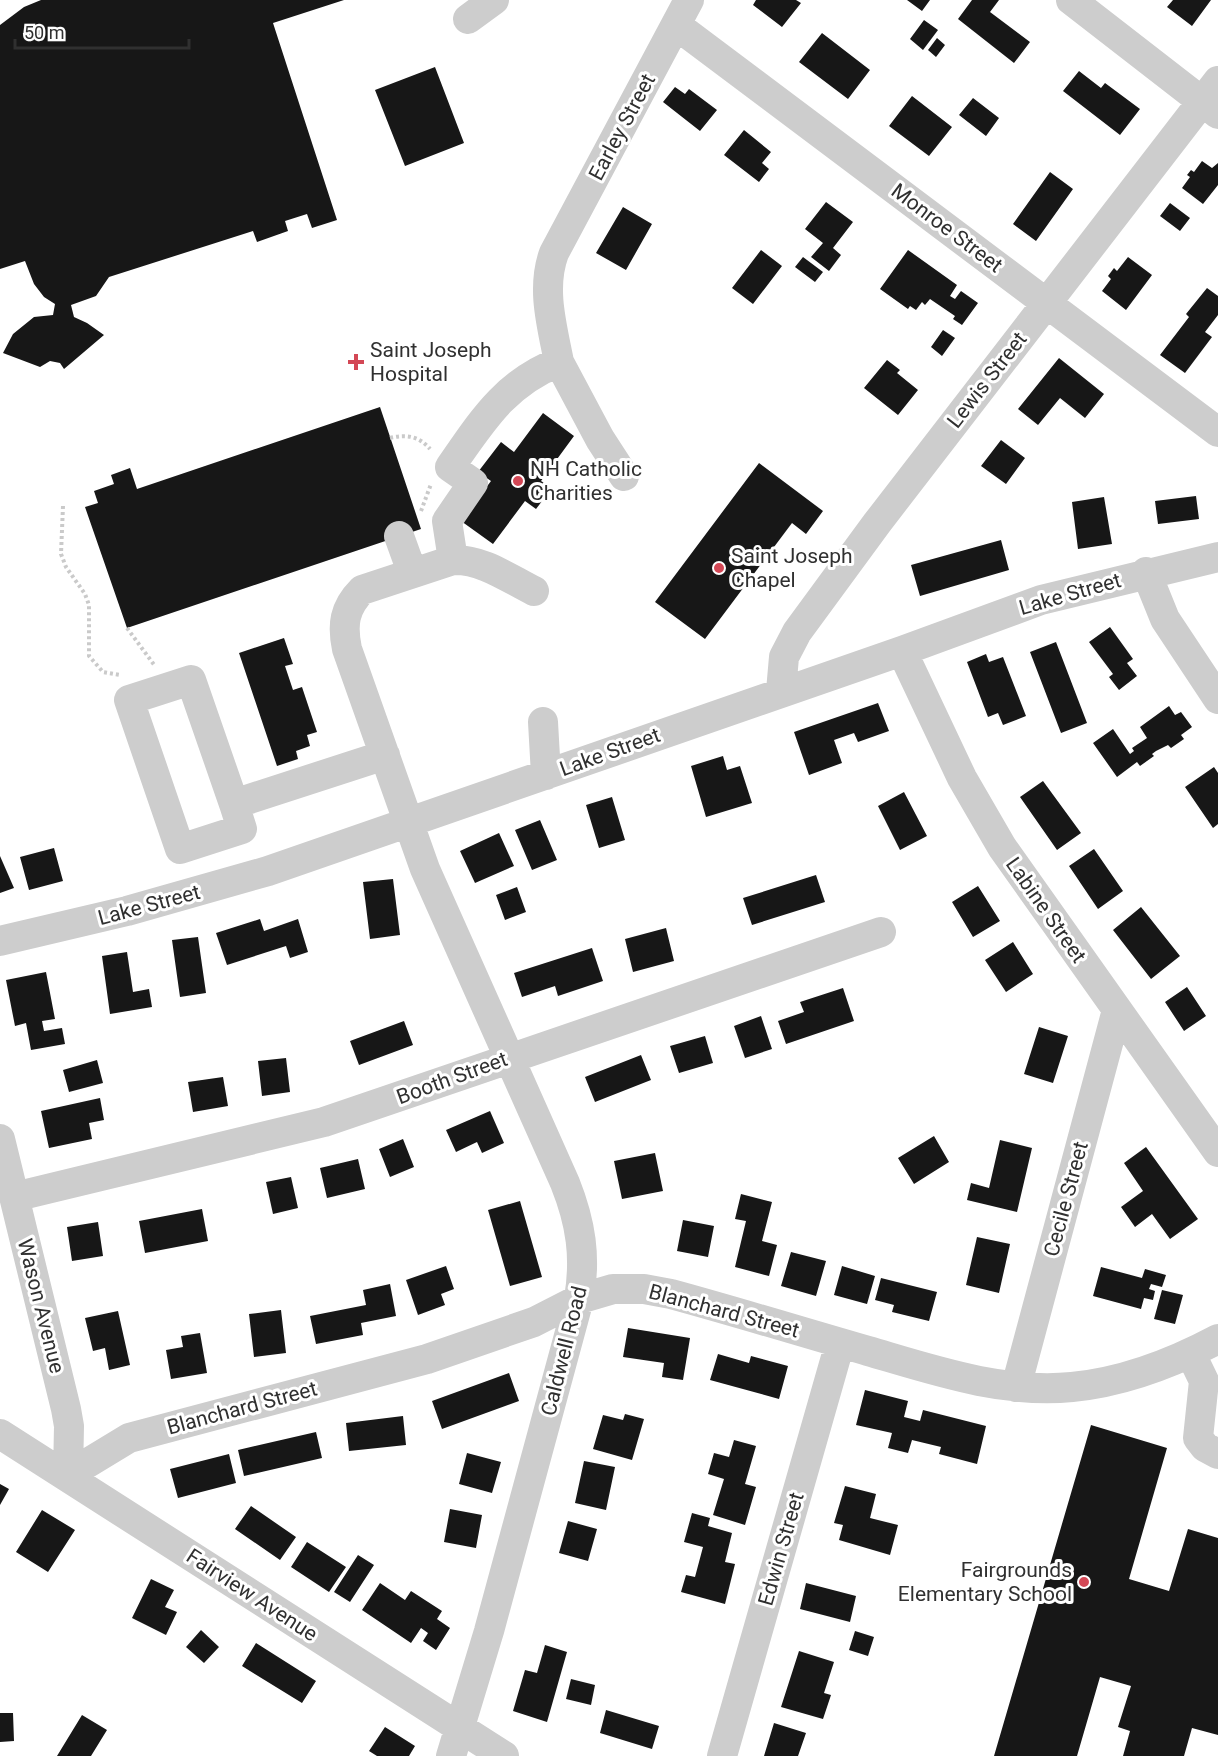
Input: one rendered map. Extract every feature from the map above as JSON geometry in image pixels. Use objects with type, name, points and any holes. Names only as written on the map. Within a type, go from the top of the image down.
[{"type":"street","points":[[468,19],[494,0]]},
{"type":"street","points":[[1071,0],[1212,99]]},
{"type":"street","name":"Earley Street","points":[[624,476],[600,439],[559,362],[547,292],[548,270],[554,253],[683,12]]},
{"type":"street","name":"Monroe Street","points":[[683,12],[1046,303],[1218,432]]},
{"type":"street","name":"Lewis Street","points":[[781,691],[784,657],[797,632],[877,523],[1046,303],[1212,99]]},
{"type":"street","points":[[534,591],[484,565],[466,560],[453,560],[447,521],[473,483],[450,467],[491,409],[516,384],[536,371],[559,362]]},
{"type":"street","points":[[410,527],[412,572]]},
{"type":"street","name":"Lake Street","points":[[0,941],[198,892],[408,824],[1041,600],[1218,557]]},
{"type":"street","name":"Caldwell Road","points":[[453,560],[362,590],[351,601],[345,616],[343,631],[347,650],[425,869],[576,1211],[582,1237],[584,1270],[579,1299],[489,1631],[455,1742]]},
{"type":"street","points":[[1146,573],[1165,619],[1218,699]]},
{"type":"street","name":"Labine Street","points":[[902,651],[962,778],[1002,847],[1218,1152]]},
{"type":"street","points":[[190,680],[234,804],[242,829],[180,849],[129,700],[190,680]]},
{"type":"street","points":[[543,722],[546,775]]},
{"type":"street","points":[[234,804],[385,755]]},
{"type":"street","name":"Booth Street","points":[[14,1197],[324,1122],[881,932]]},
{"type":"street","name":"Cecile Street","points":[[1016,1387],[1117,1010]]},
{"type":"street","name":"Wason Avenue","points":[[0,1139],[66,1409],[69,1426],[68,1475]]},
{"type":"street","name":"Blanchard Street","points":[[68,1475],[129,1438],[427,1359],[534,1322],[579,1299],[613,1289],[644,1289],[671,1294],[938,1371],[1016,1387],[1073,1387],[1104,1382],[1140,1373],[1191,1354],[1218,1339]]},
{"type":"street","name":"Edwin Street","points":[[722,1756],[840,1343]]},
{"type":"street","points":[[1191,1354],[1204,1381],[1198,1438],[1205,1447],[1218,1454]]},
{"type":"street","name":"Fairview Avenue","points":[[0,1434],[68,1475],[455,1742],[504,1756]]},
{"type":"path","points":[[390,438],[410,436],[428,446],[433,455]]},
{"type":"path","points":[[410,527],[434,476]]},
{"type":"path","points":[[63,506],[61,554],[66,567],[85,594],[89,605],[88,656],[103,672],[119,675],[130,673]]},
{"type":"path","points":[[127,628],[152,662],[165,688]]},
{"type":"path","points":[[146,665],[152,662]]},
{"type":"building","points":[[41,0],[344,0],[273,23],[337,220],[312,228],[307,214],[285,221],[288,231],[257,242],[253,231],[109,277],[96,296],[71,305],[74,317],[104,335],[64,369],[60,363],[50,361],[40,367],[3,353],[13,334],[34,317],[53,315],[55,304],[44,297],[34,284],[25,261],[0,269],[0,25],[24,7]]},
{"type":"building","points":[[756,0],[796,0],[801,3],[782,27],[753,5]]},
{"type":"building","points":[[907,0],[930,0],[922,11]]},
{"type":"building","points":[[972,0],[999,0],[990,12],[1030,42],[1014,63],[958,19]]},
{"type":"building","points":[[1173,0],[1211,0],[1192,26],[1167,7]]},
{"type":"building","points":[[924,20],[938,30],[923,50],[910,39]]},
{"type":"building","points":[[822,33],[870,70],[848,99],[799,62]]},
{"type":"building","points":[[937,38],[945,45],[936,57],[928,50]]},
{"type":"building","points":[[435,67],[464,143],[405,166],[375,90]]},
{"type":"building","points":[[1079,71],[1101,88],[1105,83],[1140,109],[1120,135],[1063,91]]},
{"type":"building","points":[[675,87],[685,94],[689,89],[717,110],[700,131],[663,102]]},
{"type":"building","points":[[912,96],[952,127],[929,156],[889,126]]},
{"type":"building","points":[[973,98],[999,118],[986,136],[959,115]]},
{"type":"building","points":[[744,130],[771,152],[762,163],[769,169],[759,182],[724,155]]},
{"type":"building","points":[[1202,161],[1212,168],[1218,163],[1218,185],[1203,204],[1182,188],[1190,177],[1187,175],[1191,170],[1194,172]]},
{"type":"building","points":[[1050,172],[1073,189],[1036,241],[1013,224]]},
{"type":"building","points":[[826,202],[853,222],[833,248],[841,255],[829,271],[811,257],[823,243],[805,229]]},
{"type":"building","points":[[1170,203],[1190,218],[1180,231],[1160,216]]},
{"type":"building","points":[[623,207],[652,224],[626,270],[596,253]]},
{"type":"building","points":[[761,250],[782,266],[753,304],[732,288]]},
{"type":"building","points":[[908,250],[957,285],[950,296],[955,299],[961,291],[978,303],[962,325],[953,319],[955,316],[930,299],[925,305],[922,302],[916,310],[910,306],[908,309],[880,289]]},
{"type":"building","points":[[803,257],[823,272],[815,282],[795,267]]},
{"type":"building","points":[[1128,257],[1152,275],[1126,310],[1102,291],[1111,279],[1108,276],[1114,268],[1117,271]]},
{"type":"building","points":[[1207,288],[1218,296],[1218,315],[1205,332],[1212,337],[1185,373],[1160,355],[1189,317],[1186,314]]},
{"type":"building","points":[[943,330],[955,338],[942,356],[931,347]]},
{"type":"building","points":[[1059,358],[1104,394],[1085,418],[1060,398],[1038,425],[1018,409]]},
{"type":"building","points":[[887,360],[900,370],[897,373],[918,390],[898,415],[864,388]]},
{"type":"building","points":[[380,407],[421,529],[127,628],[85,507],[98,503],[94,491],[114,484],[111,475],[130,468],[137,489]]},
{"type":"building","points":[[543,413],[574,436],[541,481],[552,488],[536,509],[525,501],[493,544],[461,521],[491,481],[478,472],[501,442],[514,452]]},
{"type":"building","points":[[1001,440],[1025,458],[1006,484],[981,466]]},
{"type":"building","name":"Saint Joseph Chapel","points":[[759,463],[823,511],[806,534],[792,523],[705,639],[655,602]]},
{"type":"building","points":[[1196,496],[1199,519],[1158,524],[1155,501]]},
{"type":"building","points":[[1104,497],[1112,544],[1078,549],[1072,502]]},
{"type":"building","points":[[1001,540],[1009,570],[920,596],[911,565]]},
{"type":"building","points":[[1110,627],[1133,659],[1127,663],[1137,676],[1119,690],[1109,677],[1113,674],[1089,642]]},
{"type":"building","points":[[284,638],[293,664],[285,666],[293,690],[302,687],[317,732],[307,735],[310,746],[296,751],[298,759],[277,766],[239,653]]},
{"type":"building","points":[[1056,642],[1087,723],[1061,733],[1030,652]]},
{"type":"building","points":[[986,654],[989,662],[1003,657],[1026,716],[1003,725],[998,713],[988,717],[967,662]]},
{"type":"building","points":[[878,703],[889,731],[858,742],[854,733],[834,740],[842,763],[809,775],[794,732]]},
{"type":"building","points":[[1169,706],[1175,715],[1181,712],[1192,727],[1181,735],[1184,739],[1171,748],[1168,745],[1156,751],[1152,754],[1154,756],[1140,766],[1137,762],[1117,777],[1093,743],[1113,729],[1130,754],[1134,751],[1132,748],[1147,738],[1140,727]]},
{"type":"building","points":[[723,756],[727,770],[740,766],[752,803],[706,817],[691,766]]},
{"type":"building","points":[[1214,767],[1218,773],[1218,824],[1213,828],[1185,787]]},
{"type":"building","points":[[1043,781],[1081,833],[1057,850],[1020,797]]},
{"type":"building","points":[[904,792],[927,836],[900,850],[878,806]]},
{"type":"building","points":[[612,797],[625,840],[599,848],[586,805]]},
{"type":"building","points":[[540,820],[557,860],[532,870],[515,830]]},
{"type":"building","points":[[499,833],[514,866],[475,883],[460,851]]},
{"type":"building","points":[[54,848],[63,881],[29,890],[20,857]]},
{"type":"building","points":[[1094,849],[1123,891],[1098,909],[1069,866]]},
{"type":"building","points":[[0,856],[14,888],[0,893]]},
{"type":"building","points":[[816,875],[825,902],[752,925],[743,898]]},
{"type":"building","points":[[393,879],[400,935],[370,939],[363,882]]},
{"type":"building","points":[[978,886],[1000,921],[973,937],[952,902]]},
{"type":"building","points":[[517,887],[526,912],[505,920],[496,895]]},
{"type":"building","points":[[1141,907],[1180,956],[1151,979],[1113,930]]},
{"type":"building","points":[[260,919],[264,931],[298,919],[308,952],[290,958],[286,946],[227,965],[216,933]]},
{"type":"building","points":[[666,928],[674,961],[633,972],[625,939]]},
{"type":"building","points":[[198,937],[206,993],[180,997],[172,940]]},
{"type":"building","points":[[1013,942],[1033,974],[1006,992],[985,960]]},
{"type":"building","points":[[592,948],[603,981],[558,996],[555,986],[522,997],[514,973]]},
{"type":"building","points":[[127,952],[133,992],[149,989],[152,1007],[110,1014],[102,956]]},
{"type":"building","points":[[46,972],[55,1019],[42,1021],[44,1031],[62,1028],[65,1044],[31,1050],[26,1023],[15,1026],[6,980]]},
{"type":"building","points":[[1187,987],[1206,1016],[1184,1031],[1165,1002]]},
{"type":"building","points":[[843,988],[854,1021],[786,1044],[778,1021],[804,1012],[800,1002]]},
{"type":"building","points":[[761,1016],[772,1049],[745,1058],[734,1026]]},
{"type":"building","points":[[404,1021],[413,1045],[359,1065],[350,1041]]},
{"type":"building","points":[[1039,1027],[1068,1036],[1053,1083],[1024,1074]]},
{"type":"building","points":[[705,1036],[713,1063],[679,1073],[670,1046]]},
{"type":"building","points":[[641,1055],[651,1080],[595,1102],[585,1077]]},
{"type":"building","points":[[286,1058],[290,1092],[262,1096],[258,1061]]},
{"type":"building","points":[[97,1060],[103,1083],[69,1092],[63,1070]]},
{"type":"building","points":[[223,1077],[228,1106],[193,1112],[188,1082]]},
{"type":"building","points":[[100,1098],[104,1120],[89,1123],[92,1139],[49,1148],[41,1111]]},
{"type":"building","points":[[490,1111],[504,1143],[482,1153],[477,1142],[456,1152],[446,1130]]},
{"type":"building","points":[[934,1136],[949,1162],[914,1184],[898,1158]]},
{"type":"building","points":[[403,1139],[414,1167],[390,1177],[379,1149]]},
{"type":"building","points":[[1000,1140],[1032,1148],[1017,1212],[967,1200],[971,1183],[989,1188]]},
{"type":"building","points":[[1146,1147],[1198,1219],[1170,1239],[1152,1214],[1135,1227],[1121,1207],[1143,1191],[1124,1163]]},
{"type":"building","points":[[655,1153],[663,1191],[622,1199],[614,1161]]},
{"type":"building","points":[[358,1159],[365,1189],[327,1198],[320,1168]]},
{"type":"building","points":[[291,1177],[298,1208],[273,1214],[266,1182]]},
{"type":"building","points":[[741,1194],[772,1202],[762,1241],[777,1245],[769,1276],[735,1267],[746,1221],[735,1219]]},
{"type":"building","points":[[520,1201],[542,1277],[510,1286],[488,1210]]},
{"type":"building","points":[[202,1209],[208,1241],[145,1253],[139,1221]]},
{"type":"building","points":[[683,1220],[714,1226],[708,1257],[677,1251]]},
{"type":"building","points":[[98,1222],[103,1256],[72,1261],[67,1227]]},
{"type":"building","points":[[977,1237],[1010,1244],[999,1293],[966,1285]]},
{"type":"building","points":[[791,1252],[826,1261],[816,1296],[781,1286]]},
{"type":"building","points":[[446,1266],[454,1289],[441,1294],[445,1305],[418,1315],[406,1280]]},
{"type":"building","points":[[842,1266],[875,1276],[867,1304],[834,1295]]},
{"type":"building","points":[[1101,1267],[1142,1278],[1145,1269],[1166,1275],[1162,1287],[1151,1284],[1149,1289],[1155,1291],[1153,1300],[1144,1298],[1141,1309],[1093,1296]]},
{"type":"building","points":[[881,1278],[937,1292],[929,1321],[892,1312],[894,1305],[875,1300]]},
{"type":"building","points":[[390,1284],[396,1316],[361,1323],[363,1335],[316,1344],[310,1316],[366,1305],[363,1290]]},
{"type":"building","points":[[1162,1290],[1183,1295],[1175,1324],[1154,1319]]},
{"type":"building","points":[[281,1310],[286,1353],[254,1357],[249,1314]]},
{"type":"building","points":[[118,1311],[130,1365],[109,1370],[105,1348],[93,1351],[85,1318]]},
{"type":"building","points":[[628,1328],[690,1338],[683,1380],[662,1377],[664,1363],[623,1357]]},
{"type":"building","points":[[200,1333],[207,1373],[171,1379],[166,1350],[183,1347],[181,1336]]},
{"type":"building","points":[[718,1354],[749,1363],[751,1356],[788,1366],[779,1399],[710,1380]]},
{"type":"building","points":[[509,1373],[519,1401],[442,1429],[432,1401]]},
{"type":"building","points":[[865,1390],[908,1401],[904,1417],[920,1421],[923,1410],[986,1426],[977,1464],[939,1454],[941,1447],[912,1440],[908,1453],[888,1448],[892,1433],[856,1425]]},
{"type":"building","points":[[625,1414],[644,1419],[632,1460],[593,1449],[603,1415],[623,1420]]},
{"type":"building","points":[[403,1416],[406,1445],[349,1451],[346,1423]]},
{"type":"building","points":[[1091,1425],[1167,1448],[1129,1579],[1169,1591],[1188,1529],[1218,1538],[1218,1735],[1192,1728],[1184,1756],[1123,1756],[1130,1731],[1118,1727],[1131,1686],[1100,1677],[1077,1756],[994,1756]]},
{"type":"building","points":[[316,1432],[322,1458],[244,1476],[238,1450]]},
{"type":"building","points":[[734,1440],[756,1446],[745,1484],[756,1487],[745,1525],[713,1515],[724,1479],[708,1474],[714,1453],[729,1457]]},
{"type":"building","points":[[467,1453],[501,1462],[492,1493],[459,1484]]},
{"type":"building","points":[[229,1454],[236,1483],[178,1498],[170,1469]]},
{"type":"building","points":[[584,1461],[615,1467],[606,1510],[575,1503]]},
{"type":"building","points":[[0,1484],[9,1489],[0,1505]]},
{"type":"building","points":[[845,1486],[876,1494],[870,1518],[898,1525],[890,1555],[839,1540],[843,1525],[834,1523]]},
{"type":"building","points":[[251,1506],[296,1537],[280,1560],[235,1529]]},
{"type":"building","points":[[450,1509],[482,1515],[476,1548],[444,1542]]},
{"type":"building","points":[[42,1510],[75,1530],[48,1572],[16,1552]]},
{"type":"building","points":[[692,1513],[710,1518],[708,1526],[732,1533],[725,1562],[735,1564],[725,1604],[681,1592],[686,1575],[695,1577],[703,1547],[684,1542]]},
{"type":"building","points":[[568,1521],[597,1529],[588,1561],[559,1553]]},
{"type":"building","points":[[307,1542],[346,1567],[329,1592],[291,1567]]},
{"type":"building","points":[[358,1555],[374,1565],[350,1602],[334,1592]]},
{"type":"building","points":[[151,1579],[174,1590],[165,1607],[177,1612],[166,1635],[132,1618]]},
{"type":"building","points":[[380,1583],[405,1600],[411,1591],[442,1611],[437,1619],[450,1628],[436,1650],[423,1641],[428,1633],[421,1628],[411,1643],[362,1610]]},
{"type":"building","points":[[806,1583],[856,1596],[850,1622],[800,1609]]},
{"type":"building","points":[[201,1630],[219,1647],[204,1663],[186,1647]]},
{"type":"building","points":[[855,1631],[874,1637],[868,1656],[849,1650]]},
{"type":"building","points":[[256,1643],[316,1681],[302,1703],[242,1666]]},
{"type":"building","points":[[545,1645],[567,1652],[547,1722],[513,1711],[525,1670],[537,1673]]},
{"type":"building","points":[[799,1651],[834,1662],[824,1693],[831,1695],[823,1719],[781,1707]]},
{"type":"building","points":[[571,1679],[595,1685],[591,1705],[566,1699]]},
{"type":"building","points":[[606,1710],[659,1726],[652,1749],[600,1733]]},
{"type":"building","points":[[0,1713],[13,1713],[14,1741],[0,1742]]},
{"type":"building","points":[[82,1715],[107,1730],[91,1756],[57,1756]]},
{"type":"building","points":[[774,1723],[806,1733],[798,1756],[764,1756]]},
{"type":"building","points":[[385,1727],[415,1746],[409,1756],[377,1756],[369,1751]]},
{"type":"place","name":"Saint Joseph Hospital","points":[[356,362]]},
{"type":"place","name":"NH Catholic Charities","points":[[518,481]]},
{"type":"place","name":"Saint Joseph Chapel","points":[[719,568]]},
{"type":"place","name":"Fairgrounds Elementary School","points":[[1084,1582]]}]
